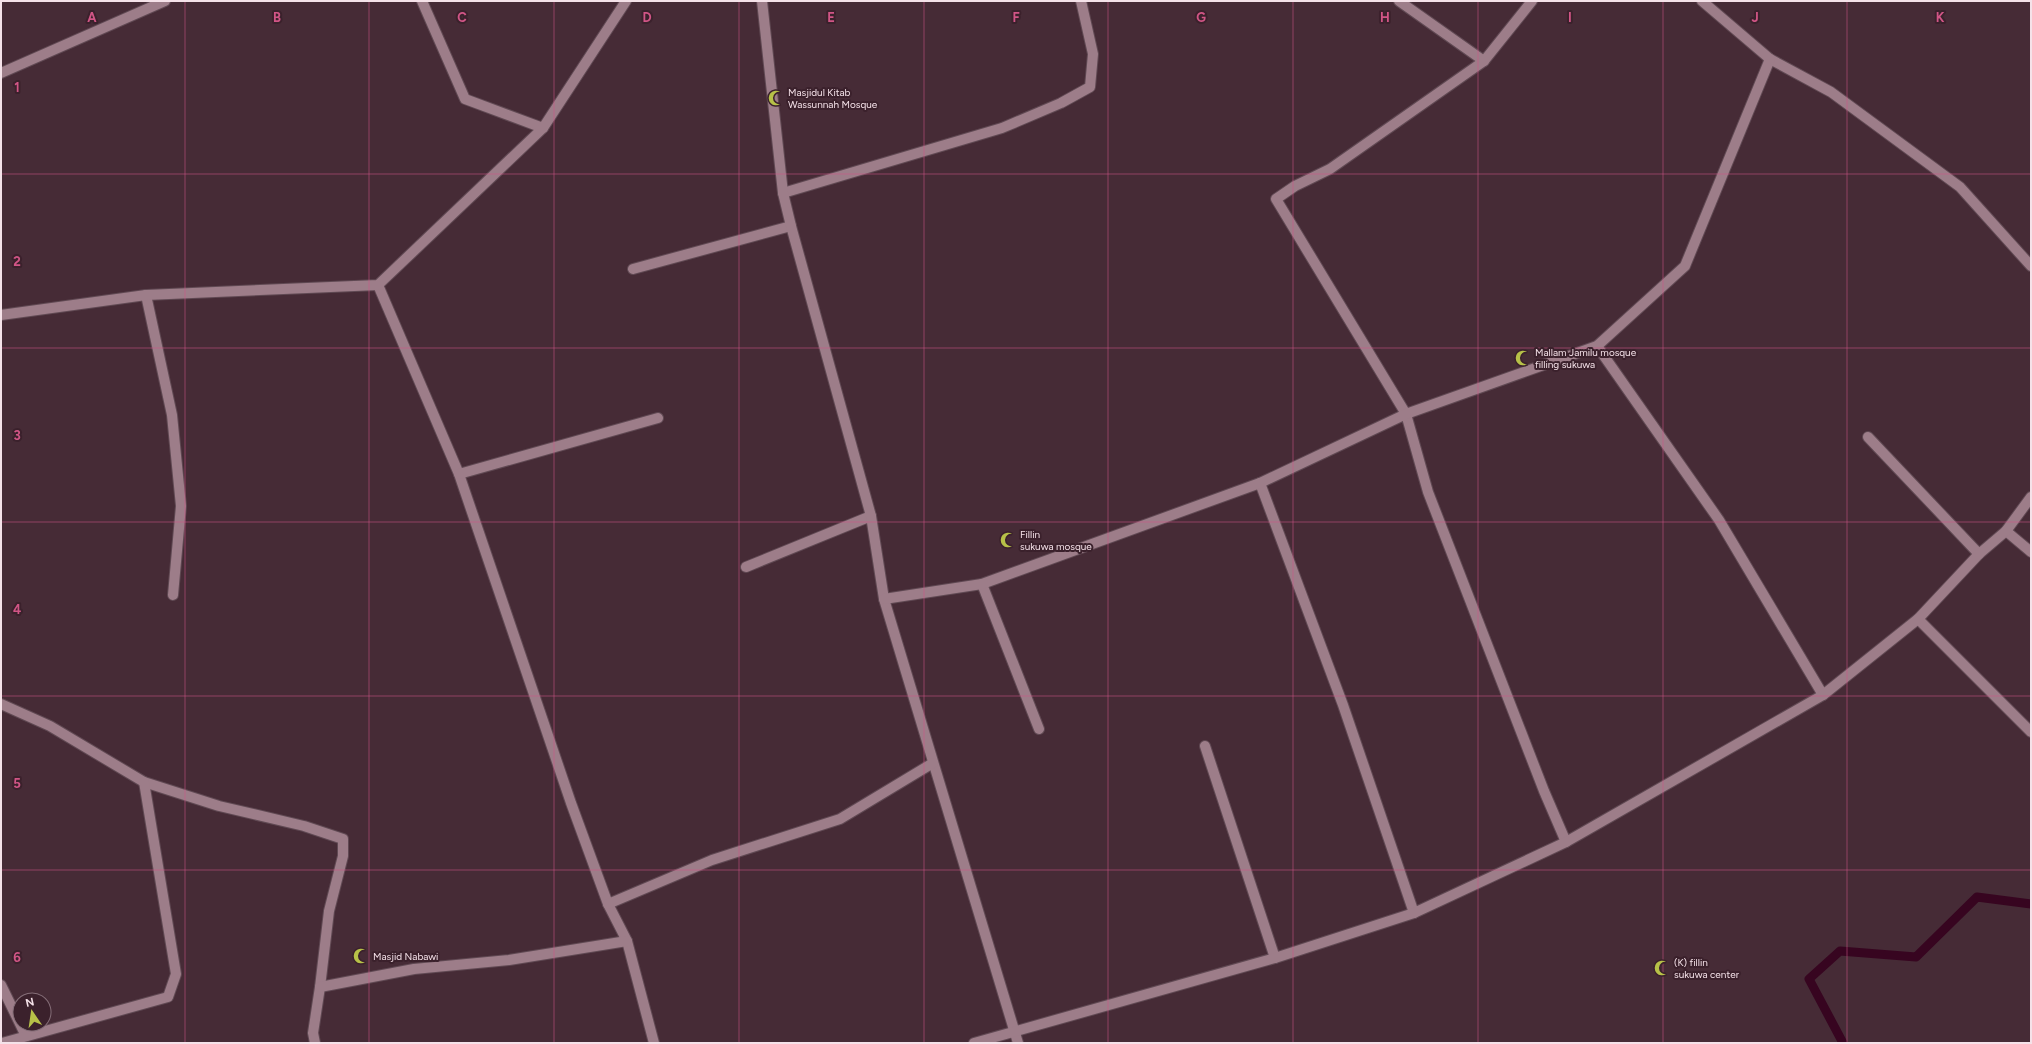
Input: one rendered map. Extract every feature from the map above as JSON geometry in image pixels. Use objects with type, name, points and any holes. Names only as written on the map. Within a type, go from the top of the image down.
[{"type":"street","points":[[1,73],[165,1]]},
{"type":"street","points":[[422,1],[465,99],[543,128]]},
{"type":"street","points":[[1,315],[146,295],[378,285],[543,128],[626,1]]},
{"type":"street","points":[[762,1],[783,193],[790,226],[871,516],[884,599],[1018,1043]]},
{"type":"street","points":[[783,193],[1002,128],[1061,103],[1090,87],[1093,54],[1081,1]]},
{"type":"street","points":[[1399,1],[1484,61]]},
{"type":"street","points":[[1532,1],[1484,61],[1330,168],[1295,186],[1276,199],[1406,414],[1428,492],[1544,791],[1566,842]]},
{"type":"street","points":[[1702,1],[1770,59],[1831,92],[1960,187],[2031,266]]},
{"type":"street","points":[[884,599],[982,584],[1260,483],[1406,414],[1597,346],[1685,266],[1770,59]]},
{"type":"street","points":[[633,269],[790,226]]},
{"type":"street","points":[[378,285],[459,474],[571,803],[608,904],[627,941],[654,1043]]},
{"type":"street","points":[[146,295],[172,415],[181,506],[173,595]]},
{"type":"street","points":[[1597,346],[1719,520],[1823,695]]},
{"type":"street","points":[[459,474],[658,418]]},
{"type":"street","points":[[1868,437],[1979,554]]},
{"type":"street","points":[[1260,483],[1343,705],[1414,913]]},
{"type":"street","points":[[974,1043],[1275,958],[1414,913],[1566,842],[1823,695],[1918,619],[1979,554],[2006,531],[2031,497]]},
{"type":"street","points":[[746,567],[871,516]]},
{"type":"street","points":[[2006,531],[2031,552]]},
{"type":"street","points":[[982,584],[1039,729]]},
{"type":"street","points":[[1918,619],[2031,732]]},
{"type":"street","points":[[1,704],[50,726],[144,782],[219,806],[304,826],[343,839],[343,856],[329,912],[313,1033],[315,1043]]},
{"type":"street","points":[[1204,746],[1275,958]]},
{"type":"street","points":[[608,904],[712,860],[840,819],[933,764]]},
{"type":"street","points":[[2,1043],[168,997],[176,974],[144,782]]},
{"type":"street","points":[[320,987],[414,969],[509,960],[627,941]]},
{"type":"street","points":[[1,985],[26,1036]]},
{"type":"waterway","points":[[1843,1043],[1809,979],[1840,951],[1916,957],[1977,897],[2031,904]]},
{"type":"place","name":"Masjidul Kitab Wassunnah Mosque","points":[[776,98]]},
{"type":"place","name":"Mallam Jamilu mosque filling sukuwa","points":[[1523,358]]},
{"type":"place","name":"Fillin sukuwa mosque","points":[[1008,540]]},
{"type":"place","name":"Masjid Nabawi","points":[[361,956]]},
{"type":"place","name":"(K) fillin sukuwa center","points":[[1662,968]]}]
